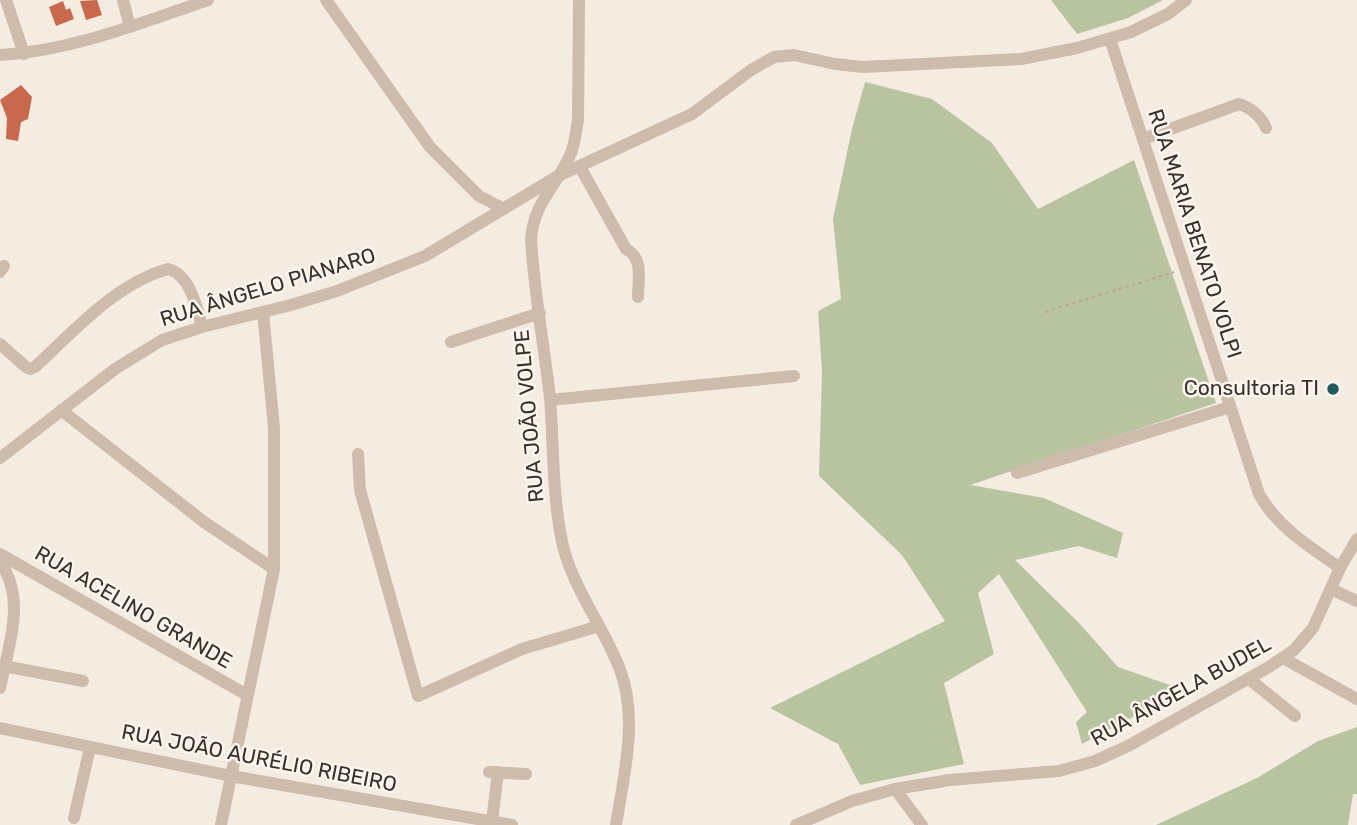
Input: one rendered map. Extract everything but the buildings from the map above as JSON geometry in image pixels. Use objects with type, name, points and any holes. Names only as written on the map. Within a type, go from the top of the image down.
[{"type":"street","points":[[6,0],[24,54]]},
{"type":"street","points":[[123,0],[130,27]]},
{"type":"street","points":[[0,55],[54,49],[208,0]]},
{"type":"street","points":[[326,0],[430,147],[479,196],[504,209]]},
{"type":"street","name":"RUA JOÃO VOLPE","points":[[579,0],[578,120],[572,151],[540,203],[532,226],[532,253],[550,400],[556,501],[564,547],[576,581],[621,669],[627,702],[628,742],[616,825]]},
{"type":"street","name":"RUA ÂNGELO PIANARO","points":[[0,458],[142,351],[202,327],[337,291],[403,265],[443,246],[558,176],[692,114],[751,70],[774,57],[794,55],[863,67],[997,62],[1049,55],[1110,39],[1149,25],[1186,0]]},
{"type":"street","name":"RUA MARIA BENATO VOLPI","points":[[1110,39],[1253,479],[1267,509],[1285,528],[1340,568]]},
{"type":"street","points":[[1143,139],[1239,104],[1247,106],[1264,122],[1266,128]]},
{"type":"street","points":[[580,167],[626,249],[633,252],[638,260],[638,297]]},
{"type":"street","points":[[0,344],[26,367],[35,367],[105,303],[168,269],[180,275],[189,289],[202,327]]},
{"type":"street","points":[[221,825],[274,569],[274,428],[263,312]]},
{"type":"street","points":[[451,342],[540,313]]},
{"type":"street","points":[[550,400],[794,376]]},
{"type":"street","points":[[1017,473],[1230,407]]},
{"type":"street","points":[[61,410],[204,522],[274,569]]},
{"type":"street","points":[[358,454],[360,490],[418,696],[522,649],[599,626]]},
{"type":"street","name":"RUA ÂNGELA BUDEL","points":[[796,825],[852,801],[895,789],[982,777],[1040,774],[1079,766],[1128,746],[1249,679],[1294,650],[1313,628],[1340,568],[1357,539]]},
{"type":"street","name":"RUA ACELINO GRANDE","points":[[0,554],[247,695]]},
{"type":"street","points":[[0,562],[9,576],[15,603],[0,688]]},
{"type":"street","points":[[1331,589],[1357,601]]},
{"type":"street","points":[[1283,658],[1357,699]]},
{"type":"street","points":[[4,666],[83,681]]},
{"type":"street","points":[[1249,679],[1295,716]]},
{"type":"street","name":"RUA JOÃO AURÉLIO RIBEIRO","points":[[0,728],[231,776],[512,825]]},
{"type":"street","points":[[74,818],[90,747]]},
{"type":"street","points":[[492,821],[493,772],[526,774]]},
{"type":"street","points":[[895,789],[922,825]]},
{"type":"path","points":[[1045,313],[1185,269]]},
{"type":"green space","points":[[1051,0],[1163,0],[1128,18],[1077,34]]},
{"type":"green space","points":[[865,82],[932,99],[992,143],[1038,209],[1134,160],[1216,403],[970,485],[1044,498],[1123,533],[1117,558],[1079,546],[1015,560],[1080,624],[1118,667],[1184,690],[1082,744],[1076,722],[1087,712],[999,574],[978,593],[994,654],[944,683],[964,764],[860,785],[838,744],[770,708],[945,621],[902,555],[819,476],[822,372],[818,311],[841,299],[833,219]]},
{"type":"green space","points":[[1357,727],[1357,794],[1353,794],[1348,825],[1156,825],[1257,778],[1318,741]]},
{"type":"place","name":"Consultoria TI","points":[[1333,389]]}]
